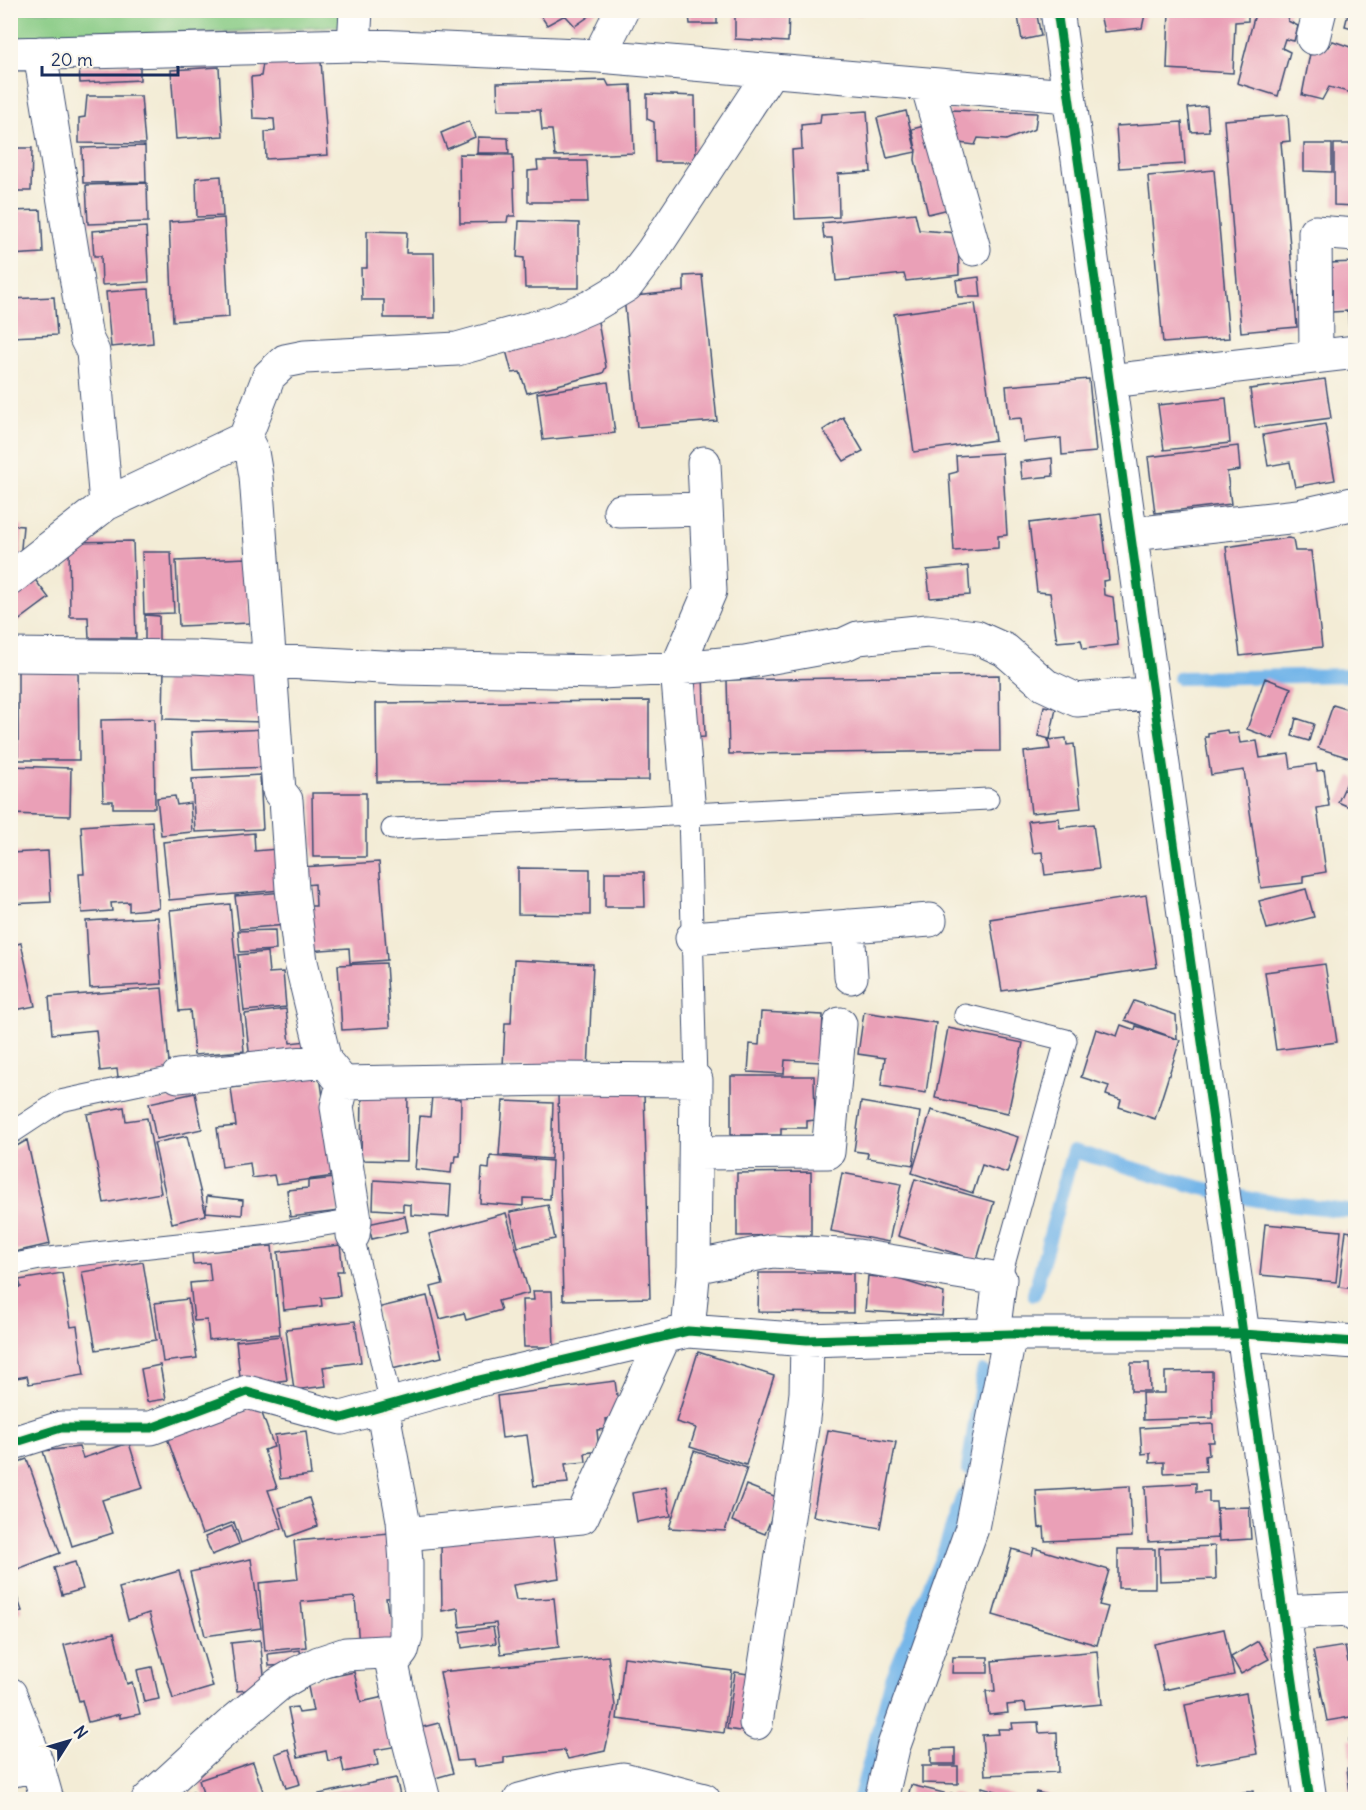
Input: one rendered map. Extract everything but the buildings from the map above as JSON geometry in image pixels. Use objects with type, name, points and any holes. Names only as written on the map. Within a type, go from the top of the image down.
[{"type":"street","points":[[354,45],[357,10]]},
{"type":"street","points":[[599,56],[622,10]]},
{"type":"street","points":[[1057,10],[1310,1800]]},
{"type":"street","points":[[106,504],[93,352],[86,338],[25,54],[354,45],[599,56],[1068,96]]},
{"type":"street","points":[[10,579],[106,504],[245,438],[269,376],[285,361],[305,357],[457,349],[555,322],[592,306],[627,285],[652,252],[771,71]]},
{"type":"street","points":[[927,84],[974,249]]},
{"type":"street","points":[[1316,356],[1315,232],[1356,235]]},
{"type":"street","points":[[1110,381],[1356,352]]},
{"type":"street","points":[[245,438],[252,452],[256,476],[279,791],[286,800],[292,889],[301,962],[334,1072],[354,1228]]},
{"type":"street","points":[[689,813],[677,668],[710,591],[704,463]]},
{"type":"street","points":[[1132,534],[1298,516],[1356,503]]},
{"type":"street","points":[[620,511],[706,509]]},
{"type":"street","points":[[10,656],[170,657],[401,668],[601,672],[745,662],[845,644],[858,638],[927,631],[976,637],[1005,650],[1045,685],[1077,700],[1153,693]]},
{"type":"street","points":[[692,938],[930,920]]},
{"type":"street","points":[[848,926],[851,977]]},
{"type":"street","points":[[696,1154],[828,1152],[840,1024]]},
{"type":"street","points":[[178,1076],[334,1072],[555,1079],[696,1080],[694,1267],[676,1334],[582,1517],[404,1534]]},
{"type":"street","points":[[694,1267],[772,1251],[858,1256],[1000,1279],[1002,1334],[972,1528],[893,1748],[881,1800]]},
{"type":"street","points":[[10,1444],[61,1428],[151,1428],[247,1392],[342,1418],[467,1383],[676,1334],[807,1340],[1002,1334],[1243,1334],[1356,1342]]},
{"type":"street","points":[[756,1723],[802,1427],[806,1393],[807,1340]]},
{"type":"street","points":[[386,1406],[403,1520],[408,1595],[406,1636],[402,1651],[392,1664],[424,1800]]},
{"type":"street","points":[[1283,1612],[1351,1609],[1356,1616]]},
{"type":"street","points":[[148,1800],[229,1726],[289,1678],[319,1663],[346,1654],[402,1651]]},
{"type":"street","points":[[10,1694],[24,1768],[47,1800]]},
{"type":"street","points":[[519,1800],[562,1789],[623,1779],[705,1800]]},
{"type":"lane","points":[[392,829],[988,799]]},
{"type":"lane","points":[[689,813],[696,1080]]},
{"type":"lane","points":[[965,1015],[1066,1040],[1000,1279]]},
{"type":"lane","points":[[10,1134],[60,1101],[178,1076]]},
{"type":"lane","points":[[10,1265],[40,1259],[270,1234],[354,1228],[386,1406]]},
{"type":"green space","points":[[11,11],[346,11],[345,26],[11,43]]},
{"type":"waterway","points":[[1180,678],[1356,675]]},
{"type":"waterway","points":[[1034,1294],[1073,1151],[1198,1187],[1256,1200],[1356,1212]]},
{"type":"waterway","points":[[968,1468],[983,1372]]},
{"type":"waterway","points":[[859,1800],[892,1679],[943,1554],[963,1495]]},
{"type":"cycle path","points":[[1057,10],[1310,1800]]},
{"type":"cycle path","points":[[10,1444],[61,1428],[151,1428],[247,1392],[342,1418],[467,1383],[688,1331],[807,1340],[1010,1334],[1243,1334],[1356,1342]]}]
